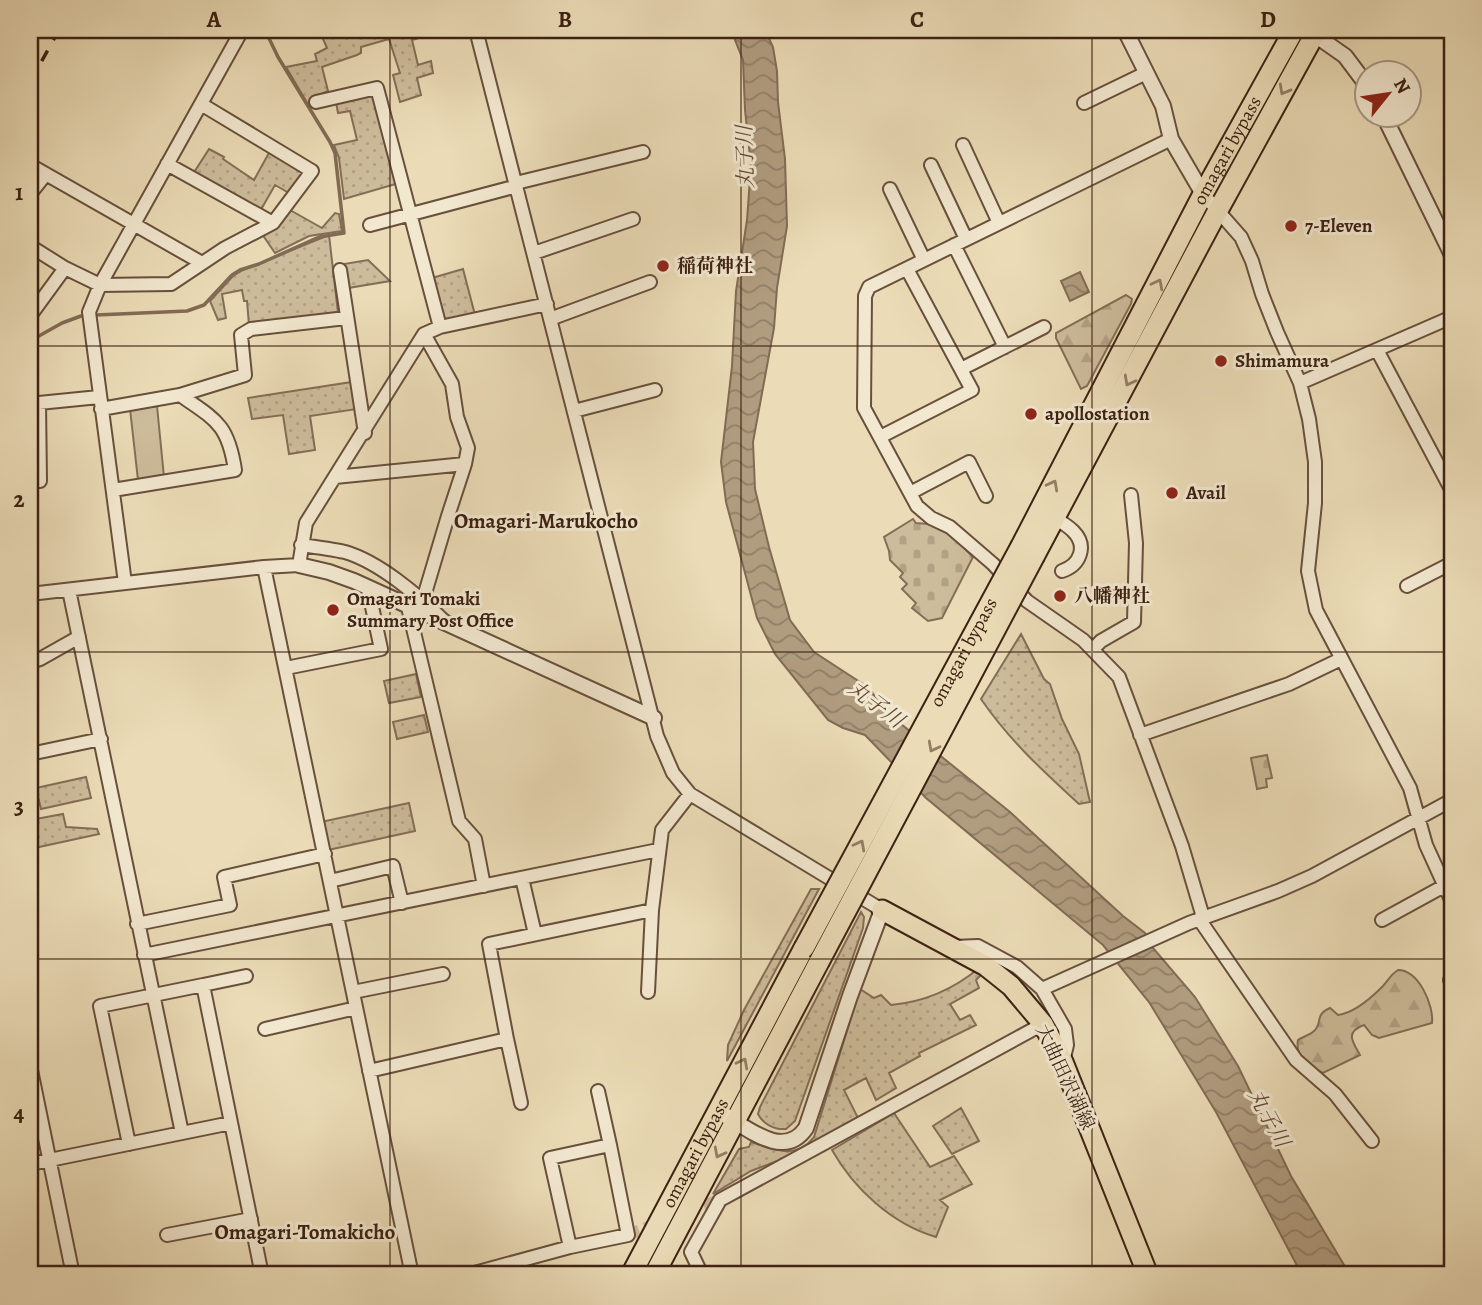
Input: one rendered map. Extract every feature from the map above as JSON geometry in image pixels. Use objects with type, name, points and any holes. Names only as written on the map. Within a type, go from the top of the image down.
[{"type":"main road","name":"omagari bypass","points":[[631,1275],[718,1111],[812,955],[1028,550],[1203,194],[1294,30]]},
{"type":"main road","name":"omagari bypass","points":[[1028,550],[1055,518],[1316,32]]},
{"type":"main road","name":"大曲田沢湖線","points":[[882,910],[986,966],[1011,985],[1043,1024],[1063,1062],[1148,1275]]},
{"type":"main road","name":"omagari bypass","points":[[654,1275],[736,1121],[812,955]]},
{"type":"street","points":[[125,583],[89,312],[100,285],[242,30]]},
{"type":"street","points":[[476,30],[657,736],[673,773],[690,793],[882,910],[806,1128],[800,1137],[786,1143],[773,1143],[718,1111]]},
{"type":"street","points":[[1125,30],[1163,106],[1171,139],[1203,194],[1241,237],[1300,383],[1309,419],[1315,462],[1315,503],[1308,570],[1311,593],[1316,610],[1409,789],[1426,845],[1452,902]]},
{"type":"street","points":[[1316,32],[1352,65]]},
{"type":"street","points":[[1084,103],[1146,73]]},
{"type":"street","points":[[316,102],[377,88],[440,327]]},
{"type":"street","points":[[30,246],[65,268],[100,285],[171,284],[225,248],[273,223],[312,171],[201,104]]},
{"type":"street","points":[[1391,130],[1452,255]]},
{"type":"street","points":[[1171,139],[869,287],[865,296],[864,408],[917,506],[931,519],[950,527],[993,564],[1027,601],[1093,649],[1119,677],[1182,846],[1197,920],[1296,1060],[1335,1094],[1372,1141]]},
{"type":"street","points":[[963,145],[999,223]]},
{"type":"street","points":[[370,225],[643,152]]},
{"type":"street","points":[[167,164],[273,223]]},
{"type":"street","points":[[30,165],[202,263]]},
{"type":"street","points":[[932,165],[960,242],[1005,347]]},
{"type":"street","points":[[30,194],[46,174]]},
{"type":"street","points":[[890,189],[924,260]]},
{"type":"street","points":[[534,253],[633,219]]},
{"type":"street","points":[[30,316],[65,268]]},
{"type":"street","points":[[880,437],[972,390],[906,269]]},
{"type":"street","points":[[340,270],[365,433]]},
{"type":"street","points":[[550,319],[650,282]]},
{"type":"street","points":[[299,565],[306,523],[365,433],[424,334],[440,327],[547,304]]},
{"type":"street","points":[[1300,383],[1452,317]]},
{"type":"street","points":[[30,481],[40,481],[39,403],[100,403],[180,395],[245,375],[241,335],[251,329],[346,318]]},
{"type":"street","points":[[961,369],[1044,327]]},
{"type":"street","points":[[424,334],[452,384],[457,417],[468,448],[466,464],[447,516],[424,600]]},
{"type":"street","points":[[1377,349],[1452,491]]},
{"type":"street","points":[[574,411],[655,390]]},
{"type":"street","points":[[113,490],[235,470],[231,444],[219,422],[180,395]]},
{"type":"street","points":[[910,493],[969,462],[986,496]]},
{"type":"street","points":[[334,477],[466,464]]},
{"type":"street","points":[[1093,649],[1101,641],[1133,622],[1136,543],[1131,495]]},
{"type":"street","points":[[1055,518],[1072,529],[1080,543],[1079,561],[1062,571]]},
{"type":"street","points":[[302,545],[346,553],[383,571],[424,600],[448,625]]},
{"type":"street","points":[[1407,586],[1452,563]]},
{"type":"street","points":[[30,594],[299,565],[329,572],[368,587],[654,718]]},
{"type":"street","points":[[264,567],[412,1275]]},
{"type":"street","points":[[286,668],[381,649],[368,587]]},
{"type":"street","points":[[69,590],[182,1133]]},
{"type":"street","points":[[408,607],[459,821],[475,839],[484,886]]},
{"type":"street","points":[[30,662],[79,637]]},
{"type":"street","points":[[1140,735],[1289,684],[1341,659]]},
{"type":"street","points":[[30,754],[100,739]]},
{"type":"street","points":[[648,992],[652,909],[662,830],[690,793]]},
{"type":"street","points":[[1046,987],[1197,920],[1312,876],[1452,800]]},
{"type":"street","points":[[144,955],[658,850]]},
{"type":"street","points":[[137,924],[230,905],[224,877],[325,854]]},
{"type":"street","points":[[330,880],[393,866],[402,903]]},
{"type":"street","points":[[522,878],[535,934]]},
{"type":"street","points":[[1382,920],[1444,887]]},
{"type":"street","points":[[521,1103],[489,944],[652,909]]},
{"type":"street","points":[[954,947],[978,946],[1017,967],[1046,987],[1065,1030],[1067,1045],[1063,1062]]},
{"type":"street","points":[[352,992],[443,974]]},
{"type":"street","points":[[128,1143],[100,1006],[246,976]]},
{"type":"street","points":[[203,985],[262,1275]]},
{"type":"street","points":[[265,1029],[356,1008]]},
{"type":"street","points":[[702,1275],[691,1252],[720,1200],[1043,1024]]},
{"type":"street","points":[[369,1071],[508,1039]]},
{"type":"street","points":[[30,1065],[73,1275]]},
{"type":"street","points":[[467,1275],[570,1247],[628,1235],[598,1091]]},
{"type":"street","points":[[30,1164],[231,1123]]},
{"type":"street","points":[[570,1247],[550,1158],[610,1145]]},
{"type":"street","points":[[167,1235],[251,1219]]},
{"type":"green space","points":[[447,30],[412,40],[418,65],[431,61],[433,73],[417,78],[421,95],[400,102],[393,75],[400,73],[389,39],[361,47],[361,53],[322,67],[328,91],[312,98],[314,105],[310,108],[286,67],[317,61],[315,54],[327,48],[320,32]]},
{"type":"green space","points":[[374,95],[399,183],[344,199],[339,158],[334,145],[357,140],[350,111],[338,113],[336,102]]},
{"type":"green space","points":[[209,149],[254,180],[270,151],[306,171],[289,193],[275,185],[259,213],[193,174]]},
{"type":"green space","points":[[290,210],[322,228],[335,213],[339,214],[342,231],[309,236],[275,253],[262,234]]},
{"type":"green space","points":[[329,235],[338,313],[249,325],[247,301],[244,301],[242,290],[222,294],[226,318],[218,320],[210,301],[233,276]]},
{"type":"green space","points":[[368,260],[390,281],[348,288],[344,264]]},
{"type":"green space","points":[[463,269],[475,315],[442,320],[432,278]]},
{"type":"green space","points":[[1126,295],[1132,299],[1131,304],[1087,386],[1081,389],[1056,333]]},
{"type":"green space","points":[[352,382],[357,409],[310,416],[315,450],[289,454],[283,415],[252,419],[248,398]]},
{"type":"green space","points":[[157,406],[164,477],[138,480],[130,409]]},
{"type":"green space","points":[[913,519],[916,523],[942,525],[973,557],[942,618],[928,621],[912,608],[916,603],[902,589],[907,584],[900,577],[903,573],[890,560],[884,537]]},
{"type":"green space","points":[[1021,634],[1044,679],[1050,684],[1062,719],[1079,754],[1090,802],[1079,804],[1052,779],[1015,742],[981,699]]},
{"type":"green space","points":[[416,674],[421,697],[389,703],[384,681]]},
{"type":"green space","points":[[424,715],[428,732],[397,739],[393,722]]},
{"type":"green space","points":[[1267,755],[1272,778],[1266,779],[1267,787],[1257,789],[1251,758]]},
{"type":"green space","points":[[86,777],[91,798],[41,809],[36,788]]},
{"type":"green space","points":[[409,803],[415,831],[328,850],[321,822]]},
{"type":"green space","points":[[63,814],[66,827],[97,829],[99,834],[30,849],[30,820]]},
{"type":"green space","points":[[811,889],[819,889],[727,1061],[728,1045],[744,1010]]},
{"type":"green space","points":[[861,912],[864,917],[863,928],[795,1121],[786,1129],[773,1127],[760,1118],[760,1107]]},
{"type":"green space","points":[[979,968],[983,973],[976,980],[979,988],[950,1004],[960,1020],[970,1015],[976,1025],[919,1053],[920,1056],[889,1073],[896,1088],[876,1100],[866,1078],[844,1090],[858,1118],[798,1153],[751,1171],[713,1194],[739,1149],[749,1147],[751,1142],[777,1150],[792,1151],[800,1149],[814,1137],[860,989],[874,998],[881,995],[891,1005],[903,1003],[926,998],[949,988]]},
{"type":"green space","points":[[1398,970],[1406,972],[1419,982],[1428,999],[1432,1023],[1379,1038],[1372,1035],[1364,1025],[1352,1034],[1360,1055],[1323,1073],[1304,1061],[1298,1040],[1314,1031],[1322,1013],[1330,1008],[1338,1015],[1356,1008],[1373,996]]},
{"type":"green space","points":[[961,1108],[979,1141],[952,1154],[933,1126]]},
{"type":"green space","points":[[894,1113],[930,1167],[954,1156],[972,1184],[940,1200],[948,1207],[936,1237],[904,1223],[876,1203],[851,1178],[832,1150]]},
{"type":"water","name":"丸子川","points":[[731,30],[765,30],[773,47],[777,71],[785,159],[787,226],[774,328],[753,442],[755,489],[790,620],[814,652],[869,688],[885,711],[1010,812],[1145,933],[1153,948],[1195,997],[1238,1066],[1291,1176],[1350,1275],[1302,1275],[1216,1112],[1149,1002],[1103,945],[926,798],[865,735],[828,720],[775,654],[757,618],[726,502],[721,462],[732,366],[736,291],[747,220],[751,165],[743,60]]},
{"type":"water","points":[[1080,272],[1089,292],[1070,301],[1061,281]]},
{"type":"waterway","points":[[96,315],[187,311],[204,305],[240,270],[319,237],[344,233],[335,153],[265,30]]},
{"type":"waterway","points":[[30,341],[81,316]]},
{"type":"tunnel","points":[[687,1212],[720,1200]]},
{"type":"tunnel","points":[[628,1235],[661,1222]]},
{"type":"railway","points":[[30,82],[59,30]]},
{"type":"place","name":"7-Eleven","points":[[1291,226]]},
{"type":"place","name":"稲荷神社","points":[[663,266]]},
{"type":"place","name":"Shimamura","points":[[1221,361]]},
{"type":"place","name":"apollostation","points":[[1031,414]]},
{"type":"place","name":"Avail","points":[[1172,493]]},
{"type":"place","name":"八幡神社","points":[[1060,596]]},
{"type":"place","name":"Omagari Tomaki Summary Post Office","points":[[333,610]]},
{"type":"district","name":"Omagari-Marukocho","points":[[546,521]]},
{"type":"district","name":"Omagari-Tomakicho","points":[[305,1232]]}]
